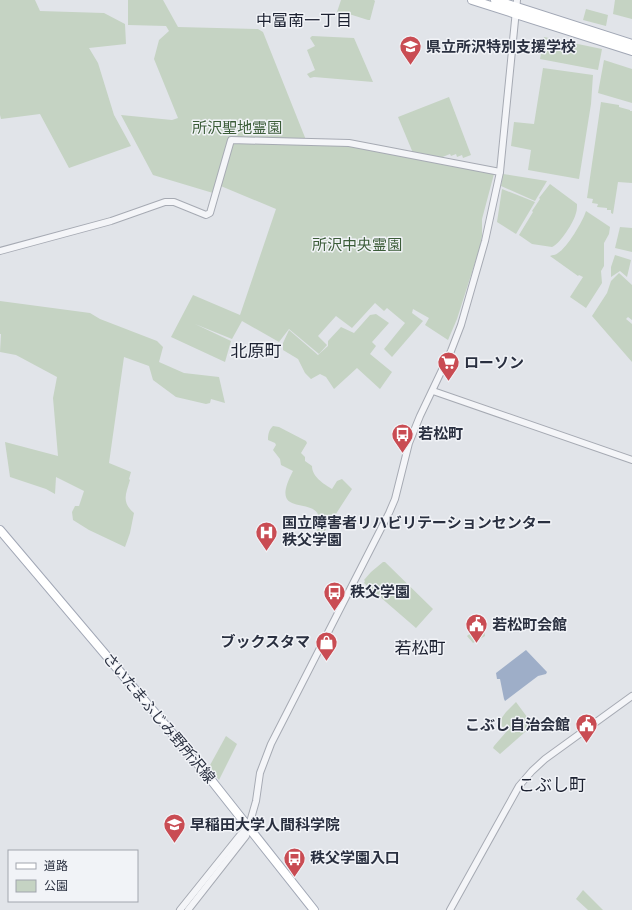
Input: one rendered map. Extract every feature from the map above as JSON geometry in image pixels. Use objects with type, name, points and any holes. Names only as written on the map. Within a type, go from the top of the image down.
[{"type":"main road","points":[[472,0],[516,7],[632,50]]},
{"type":"main road","points":[[495,0],[632,44]]},
{"type":"main road","name":"さいたまふじみ野所沢線","points":[[0,530],[209,777],[314,910]]},
{"type":"street","points":[[188,910],[246,836],[255,807],[263,763],[295,696],[389,513],[395,499],[409,443],[420,416],[451,351],[461,325],[486,241],[500,172],[516,7]]},
{"type":"street","points":[[0,251],[111,221],[166,202],[174,202],[206,215],[210,213],[232,140],[349,143],[500,172]]},
{"type":"street","points":[[433,390],[632,460]]},
{"type":"street","points":[[450,910],[519,786],[549,755],[632,696]]},
{"type":"street","points":[[180,910],[248,827]]},
{"type":"green space","points":[[0,0],[35,0],[40,11],[104,13],[125,24],[126,44],[89,48],[98,63],[114,115],[131,146],[69,168],[40,114],[1,119]]},
{"type":"green space","name":"所沢聖地霊園","points":[[128,0],[163,0],[178,27],[258,29],[263,32],[306,140],[344,143],[494,174],[482,219],[482,236],[480,247],[457,319],[448,340],[425,325],[429,318],[413,309],[412,313],[423,321],[392,357],[384,349],[405,323],[387,308],[384,311],[375,303],[352,328],[336,316],[318,336],[327,345],[319,354],[289,329],[279,342],[242,321],[232,339],[195,324],[231,341],[225,362],[171,337],[193,295],[240,315],[276,209],[216,184],[213,193],[153,175],[121,115],[172,120],[178,118],[154,59],[159,40],[169,31],[166,26],[128,25]]},
{"type":"green space","points":[[341,0],[374,0],[370,20],[349,14],[338,14],[337,12]]},
{"type":"green space","points":[[615,0],[632,0],[632,19],[613,14]]},
{"type":"green space","points":[[586,9],[608,15],[606,26],[583,20]]},
{"type":"green space","points":[[312,36],[354,38],[373,82],[314,77],[310,78],[307,74],[315,70],[307,50],[315,46],[310,38]]},
{"type":"green space","points":[[544,37],[602,49],[598,70],[540,59]]},
{"type":"green space","points":[[604,60],[632,69],[632,103],[598,93]]},
{"type":"green space","points":[[543,68],[593,75],[591,104],[579,179],[528,170],[531,150],[511,146],[514,122],[534,124]]},
{"type":"green space","points":[[449,97],[471,155],[463,158],[462,155],[457,157],[456,154],[451,156],[450,154],[440,158],[413,153],[398,117]]},
{"type":"green space","points":[[601,102],[619,105],[619,107],[632,111],[632,183],[618,182],[613,214],[611,213],[611,210],[607,210],[607,208],[597,207],[598,204],[592,203],[593,199],[587,198]]},
{"type":"green space","points":[[503,174],[547,181],[535,201],[501,186]]},
{"type":"green space","points":[[550,184],[577,204],[575,217],[570,227],[559,242],[552,247],[532,244],[519,235],[533,212],[532,211],[540,199],[539,198]]},
{"type":"green space","points":[[502,189],[535,202],[516,234],[497,222]]},
{"type":"green space","points":[[586,211],[610,227],[609,234],[604,243],[604,266],[601,271],[602,283],[586,308],[570,297],[583,277],[578,276],[550,256],[557,254],[566,246]]},
{"type":"green space","points":[[620,227],[632,228],[632,252],[615,248]]},
{"type":"green space","points":[[615,255],[631,260],[627,277],[620,271],[611,277],[611,267]]},
{"type":"green space","points":[[619,273],[632,285],[632,320],[628,317],[626,319],[632,324],[632,362],[592,316],[607,293],[611,281]]},
{"type":"green space","points":[[0,301],[90,313],[100,319],[157,341],[163,347],[159,362],[184,373],[219,377],[225,403],[211,399],[210,403],[206,404],[176,397],[153,380],[149,366],[124,357],[109,463],[131,472],[126,501],[127,505],[134,513],[130,533],[125,547],[89,530],[73,520],[72,512],[75,506],[79,506],[84,491],[56,477],[55,494],[46,489],[10,477],[5,442],[58,456],[53,398],[57,377],[16,355],[0,352]]},
{"type":"green space","points":[[376,314],[389,323],[372,342],[376,346],[370,354],[392,372],[380,389],[357,368],[334,389],[326,377],[320,374],[311,379],[305,373],[298,359],[283,350],[283,343],[289,330],[318,355],[328,346],[328,341],[341,327],[354,333],[370,315]]},
{"type":"green space","points":[[273,426],[279,427],[306,441],[307,443],[301,453],[305,457],[305,461],[312,466],[316,477],[322,482],[332,489],[337,481],[342,479],[352,489],[320,540],[317,537],[319,518],[316,511],[289,501],[286,496],[287,486],[293,471],[281,465],[280,459],[273,450],[276,445],[275,443],[268,440],[269,432]]},
{"type":"green space","points":[[385,562],[433,609],[416,628],[364,583],[364,580],[371,572]]},
{"type":"green space","points":[[481,625],[484,629],[485,636],[473,643],[467,636]]},
{"type":"green space","points":[[516,702],[533,725],[500,754],[493,748],[507,731],[498,723]]},
{"type":"green space","points":[[226,736],[237,744],[219,780],[209,767]]},
{"type":"green space","points":[[583,890],[603,910],[588,910],[576,899]]},
{"type":"water","points":[[526,650],[547,672],[546,674],[538,676],[505,701],[500,679],[497,679],[496,673]]},
{"type":"place","name":"県立所沢特別支援学校","points":[[410,66]]},
{"type":"place","name":"ローソン","points":[[448,382]]},
{"type":"place","name":"若松町","points":[[403,454]]},
{"type":"place","name":"国立障害者リハビリテーションセンター 秩父学園","points":[[266,552]]},
{"type":"place","name":"秩父学園","points":[[334,612]]},
{"type":"place","name":"若松町会館","points":[[477,644]]},
{"type":"place","name":"ブックスタマ","points":[[326,662]]},
{"type":"place","name":"こぶし自治会館","points":[[586,744]]},
{"type":"place","name":"早稲田大学人間科学院","points":[[174,844]]},
{"type":"place","name":"秩父学園入口","points":[[294,878]]},
{"type":"district","name":"中富南一丁目","points":[[304,20]]},
{"type":"district","name":"北原町","points":[[256,351]]},
{"type":"district","name":"若松町","points":[[420,648]]},
{"type":"district","name":"こぶし町","points":[[552,785]]},
{"type":"park label","name":"所沢中央霊園","points":[[357,245]]}]
